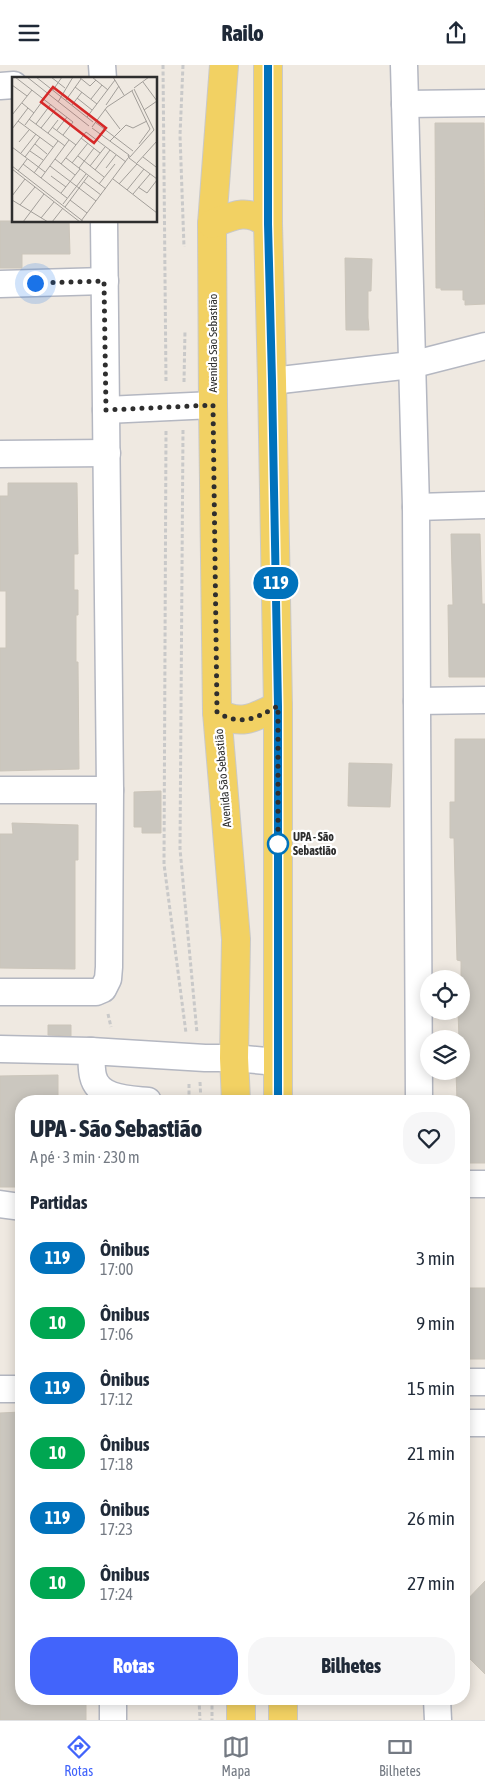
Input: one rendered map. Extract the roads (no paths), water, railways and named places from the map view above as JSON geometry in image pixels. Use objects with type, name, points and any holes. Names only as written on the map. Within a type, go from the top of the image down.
[{"type":"main road","name":"Avenida São Sebastião","points":[[224,65],[212,224],[213,405],[217,712],[236,939],[234,1058],[236,1095]]},
{"type":"main road","points":[[268,65],[268,224],[278,706],[278,1095]]},
{"type":"main road","points":[[212,224],[226,218],[247,213],[260,218],[268,224]]},
{"type":"main road","points":[[217,712],[226,717],[244,720],[278,706]]},
{"type":"main road","points":[[241,1705],[242,1720]]},
{"type":"main road","points":[[283,1705],[283,1720]]},
{"type":"street","points":[[404,65],[416,507],[419,1095]]},
{"type":"street","points":[[405,104],[485,103]]},
{"type":"street","points":[[0,992],[96,992],[103,989],[108,979],[110,790],[104,223]]},
{"type":"street","points":[[0,284],[104,281]]},
{"type":"street","points":[[272,381],[411,365],[485,345]]},
{"type":"street","points":[[106,410],[213,405]]},
{"type":"street","points":[[0,453],[106,453]]},
{"type":"street","points":[[416,507],[485,505]]},
{"type":"street","points":[[417,701],[485,700]]},
{"type":"street","points":[[0,790],[110,790]]},
{"type":"street","points":[[0,1049],[103,1051],[277,1062]]},
{"type":"street","points":[[103,1051],[93,1078],[100,1088],[110,1095]]},
{"type":"street","points":[[470,1184],[485,1184]]},
{"type":"street","points":[[0,1205],[15,1206]]},
{"type":"street","points":[[470,1382],[485,1382]]},
{"type":"street","points":[[0,1389],[15,1389]]},
{"type":"street","points":[[470,1423],[485,1423]]},
{"type":"street","points":[[113,1705],[113,1720]]},
{"type":"street","points":[[438,1705],[438,1720]]},
{"type":"place","name":"UPA - São Sebastião","points":[[278,844]]}]
